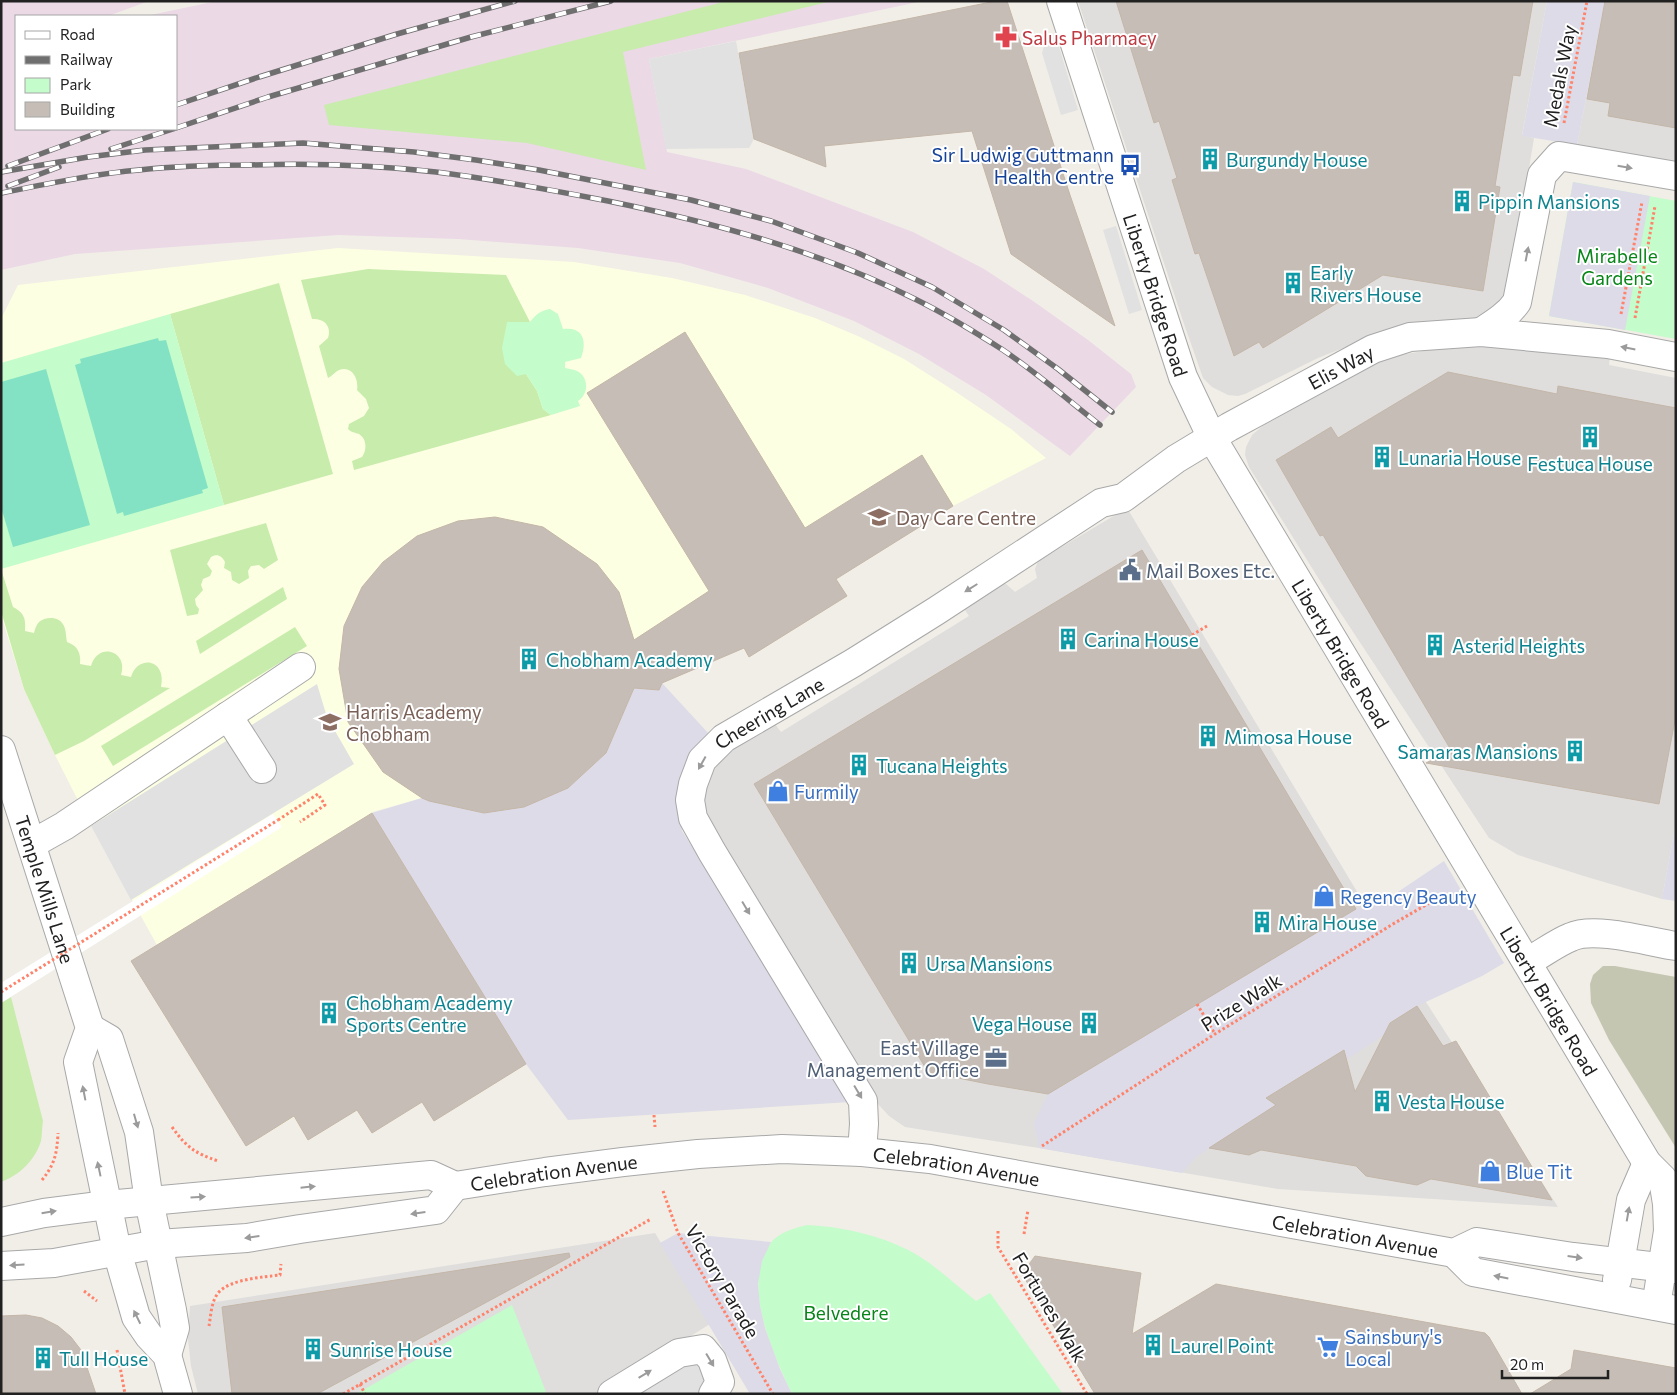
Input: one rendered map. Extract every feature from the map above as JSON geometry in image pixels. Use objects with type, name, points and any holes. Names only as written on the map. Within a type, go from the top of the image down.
[{"type":"street","name":"Liberty Bridge Road","points":[[1060,1],[1183,377],[1212,438],[1647,1163],[1663,1179],[1670,1268],[1666,1308]]},
{"type":"street","points":[[1482,332],[1502,319],[1517,302],[1542,175],[1559,156],[1676,176]]},
{"type":"street","points":[[1517,302],[1539,338]]},
{"type":"street","name":"Elis Way","points":[[1212,438],[1374,349],[1410,337],[1482,332]]},
{"type":"street","points":[[1482,332],[1608,344],[1676,357]]},
{"type":"street","name":"Cheering Lane","points":[[862,1152],[864,1101],[693,818],[690,800],[693,784],[702,760],[724,738],[861,658],[1101,503],[1123,498],[1176,459],[1212,438]]},
{"type":"street","points":[[32,844],[64,826],[301,667]]},
{"type":"street","points":[[228,716],[262,769]]},
{"type":"street","name":"Temple Mills Lane","points":[[1,750],[90,1028]]},
{"type":"street","points":[[1527,962],[1572,936],[1585,933],[1611,935],[1676,946]]},
{"type":"street","points":[[167,1355],[175,1328],[149,1201],[139,1132],[110,1039],[90,1028],[78,1062],[117,1251],[136,1318],[149,1336],[167,1355],[178,1394]]},
{"type":"street","name":"Celebration Avenue","points":[[149,1201],[221,1196],[431,1175],[455,1186],[544,1172],[698,1154],[782,1148],[862,1152],[930,1159],[1454,1253],[1473,1272],[1666,1308]]},
{"type":"street","points":[[1614,1299],[1631,1200],[1647,1163]]},
{"type":"street","name":"Celebration Avenue","points":[[158,1244],[247,1238],[300,1228],[436,1210],[455,1186]]},
{"type":"street","points":[[1,1222],[44,1213],[149,1201]]},
{"type":"street","name":"Celebration Avenue","points":[[1454,1253],[1477,1242],[1670,1268]]},
{"type":"street","points":[[1,1266],[54,1263],[158,1244]]},
{"type":"street","points":[[612,1394],[679,1353],[703,1349],[712,1360],[720,1382],[713,1394]]},
{"type":"path","name":"Medals Way","points":[[1559,156],[1587,1]]},
{"type":"path","points":[[1620,320],[1643,195]]},
{"type":"path","points":[[1634,323],[1655,205],[1662,206]]},
{"type":"path","points":[[1192,635],[1208,626]]},
{"type":"path","points":[[1,992],[318,794],[326,805],[300,822]]},
{"type":"path","name":"Prize Walk","points":[[1039,1148],[1215,1034],[1430,902],[1438,898],[1455,896]]},
{"type":"path","points":[[1197,1004],[1215,1034]]},
{"type":"path","points":[[654,1115],[655,1131]]},
{"type":"path","points":[[171,1125],[182,1140],[198,1154],[225,1163]]},
{"type":"path","points":[[38,1184],[50,1170],[57,1153]]},
{"type":"path","name":"Victory Parade","points":[[663,1190],[678,1234],[773,1394]]},
{"type":"path","points":[[1024,1234],[1028,1208]]},
{"type":"path","points":[[343,1394],[651,1220]]},
{"type":"path","name":"Fortunes Walk","points":[[998,1231],[998,1247],[1087,1394]]},
{"type":"path","points":[[210,1325],[210,1314],[214,1301],[219,1292],[230,1284],[280,1275]]},
{"type":"path","points":[[77,1290],[84,1291],[99,1302]]},
{"type":"path","points":[[1022,1295],[1027,1294]]},
{"type":"path","points":[[115,1345],[125,1394]]},
{"type":"path","points":[[360,1384],[366,1394]]},
{"type":"shaded area","points":[[1,1],[149,1],[111,15],[15,15],[15,130],[178,130],[178,15],[151,15],[217,1],[923,1],[649,59],[667,152],[746,169],[913,232],[984,269],[1033,301],[1088,340],[1131,374],[1136,387],[1070,456],[986,395],[919,354],[854,321],[768,288],[680,263],[578,248],[458,239],[338,235],[75,254],[1,270]]},
{"type":"shaded area","points":[[1078,1],[1547,1],[1522,135],[1534,138],[1508,296],[1485,318],[1434,321],[1391,329],[1318,358],[1245,394],[1238,396],[1228,395],[1212,387],[1203,378],[1183,321]]},
{"type":"shaded area","points":[[1547,1],[1605,1],[1577,145],[1522,136]]},
{"type":"shaded area","points":[[1605,1],[1676,1],[1676,162],[1577,145]]},
{"type":"shaded area","points":[[1057,40],[1078,110],[1061,115],[1042,53],[1045,43]]},
{"type":"shaded area","points":[[736,41],[754,139],[749,148],[666,149],[649,59]]},
{"type":"shaded area","name":"Mirabelle Gardens","points":[[1573,182],[1650,196],[1625,330],[1549,316]]},
{"type":"shaded area","points":[[1116,226],[1142,310],[1129,314],[1103,230]]},
{"type":"shaded area","name":"Harris Academy Chobham","points":[[338,248],[574,262],[672,278],[745,295],[815,318],[860,337],[904,359],[1011,429],[1046,458],[953,506],[836,578],[847,596],[749,657],[743,648],[662,683],[659,690],[634,689],[606,753],[568,788],[524,807],[484,813],[422,798],[372,812],[526,1064],[434,1121],[422,1102],[372,1133],[357,1110],[308,1140],[294,1117],[246,1146],[131,961],[157,945],[91,826],[55,755],[24,689],[1,615],[1,319],[18,285]]},
{"type":"shaded area","points":[[1441,348],[1532,348],[1610,355],[1609,365],[1676,378],[1676,822],[1662,899],[1518,855],[1489,838],[1332,600],[1249,467],[1245,455],[1246,447],[1252,435],[1265,424],[1359,369],[1382,359],[1406,354]]},
{"type":"shaded area","points":[[1127,508],[1386,940],[1558,1207],[1278,1189],[905,1127],[889,1116],[878,1104],[709,824],[702,803],[713,761],[772,720],[781,732],[969,616],[961,604],[998,582],[1006,584],[1015,592],[1037,578],[1035,569],[1038,561]]},
{"type":"shaded area","points":[[662,683],[709,734],[692,753],[680,777],[676,805],[682,831],[831,1067],[850,1102],[568,1120],[526,1064],[372,813],[422,798],[484,813],[524,807],[568,788],[606,753],[634,688],[658,690]]},
{"type":"shaded area","points":[[317,684],[327,717],[354,764],[131,900],[91,826]]},
{"type":"shaded area","points":[[1676,822],[1676,901],[1662,899]]},
{"type":"shaded area","points":[[1444,861],[1504,963],[1482,976],[1417,1006],[1390,1023],[1384,1035],[1347,1059],[1344,1050],[1266,1098],[1276,1105],[1196,1157],[1182,1173],[1039,1148],[1034,1123],[1048,1094],[1356,909],[1380,904]]},
{"type":"shaded area","points":[[1603,966],[1615,966],[1676,977],[1676,1148],[1609,1040],[1591,1003],[1590,984],[1593,975]]},
{"type":"shaded area","points":[[655,1233],[710,1324],[598,1394],[198,1394],[191,1366],[188,1339],[190,1306]]},
{"type":"shaded area","points":[[678,1233],[771,1242],[762,1261],[758,1284],[760,1306],[765,1328],[780,1369],[792,1394],[750,1394],[660,1243]]},
{"type":"shaded area","points":[[693,1359],[709,1385],[695,1394],[637,1394]]},
{"type":"green space","points":[[727,1],[832,1],[623,52],[646,170],[527,143],[329,125],[324,105]]},
{"type":"green space","name":"Mirabelle Gardens","points":[[1573,182],[1676,201],[1676,339],[1549,316]]},
{"type":"green space","points":[[368,269],[506,275],[530,322],[526,374],[537,391],[543,409],[551,415],[354,470],[352,461],[362,457],[365,445],[362,436],[348,429],[349,424],[364,416],[369,408],[366,399],[357,390],[356,378],[351,371],[348,369],[339,370],[328,378],[319,346],[328,338],[328,326],[323,321],[312,319],[301,280]]},
{"type":"green space","points":[[279,283],[333,474],[224,505],[170,314]]},
{"type":"green space","points":[[550,309],[558,314],[563,329],[576,330],[582,336],[584,346],[581,358],[565,362],[565,368],[575,370],[581,374],[584,377],[586,386],[582,398],[578,401],[580,406],[551,415],[543,409],[537,391],[526,374],[517,376],[505,364],[502,348],[507,322],[530,322],[538,313]]},
{"type":"green space","points":[[170,314],[224,505],[1,569],[1,363]]},
{"type":"green space","points":[[158,338],[159,341],[166,340],[208,488],[202,490],[203,493],[124,516],[123,512],[117,514],[75,365],[81,363],[80,359]]},
{"type":"green space","points":[[46,369],[90,525],[13,547],[1,507],[1,382]]},
{"type":"green space","points":[[266,523],[278,560],[264,569],[259,565],[251,566],[248,571],[249,578],[239,584],[232,580],[231,572],[224,568],[225,562],[222,558],[217,555],[211,557],[207,564],[212,571],[210,576],[203,579],[201,585],[203,590],[195,599],[199,609],[198,614],[187,616],[170,550]]},
{"type":"green space","points":[[1,569],[13,607],[24,616],[25,631],[34,633],[37,624],[42,620],[53,618],[59,620],[64,626],[67,642],[78,650],[80,664],[91,666],[100,653],[112,652],[121,660],[121,675],[131,677],[139,665],[151,663],[160,670],[162,678],[161,687],[170,688],[84,741],[55,755],[24,689],[1,611]]},
{"type":"green space","points":[[283,587],[287,599],[200,654],[196,641]]},
{"type":"green space","points":[[295,627],[307,646],[113,766],[101,746]]},
{"type":"green space","points":[[11,997],[43,1121],[41,1141],[31,1160],[20,1171],[1,1182],[1,1003]]},
{"type":"green space","name":"Belvedere","points":[[807,1225],[854,1231],[886,1240],[901,1246],[928,1262],[976,1301],[990,1293],[1063,1394],[792,1394],[769,1340],[759,1299],[759,1279],[762,1261],[773,1240],[787,1231]]},
{"type":"green space","points":[[512,1305],[546,1392],[542,1394],[356,1394]]},
{"type":"pier","points":[[273,814],[282,827],[1,1003],[1,983]]},
{"type":"building","points":[[996,1],[1007,1],[1115,326],[1011,254],[972,131],[824,146],[826,167],[754,139],[739,53]]},
{"type":"building","points":[[1116,1],[1533,1],[1520,76],[1513,75],[1495,186],[1500,187],[1483,291],[1383,275],[1263,348],[1259,342],[1234,356],[1199,253],[1195,254],[1172,180],[1177,178],[1159,121],[1154,123]]},
{"type":"building","points":[[1605,1],[1676,1],[1676,128],[1608,116],[1610,103],[1587,99]]},
{"type":"building","name":"Chobham Academy","points":[[685,332],[805,528],[922,455],[953,506],[836,579],[847,596],[749,657],[744,648],[662,683],[659,690],[634,688],[606,753],[568,788],[524,807],[484,813],[422,798],[383,772],[348,722],[339,669],[344,626],[362,587],[383,562],[417,536],[458,521],[495,517],[543,527],[597,564],[619,592],[634,640],[709,591],[587,393]]},
{"type":"building","points":[[1448,372],[1557,394],[1558,386],[1676,408],[1676,715],[1659,804],[1426,763],[1451,750],[1323,535],[1320,536],[1276,460],[1331,427],[1338,438]]},
{"type":"building","points":[[1142,550],[1356,909],[1048,1094],[928,1072],[754,784]]},
{"type":"building","name":"Chobham Academy Sports Centre","points":[[372,813],[526,1064],[434,1121],[422,1102],[372,1133],[357,1110],[308,1140],[294,1116],[246,1146],[131,961]]},
{"type":"building","name":"Vesta House","points":[[1417,1006],[1443,1046],[1456,1041],[1552,1200],[1431,1179],[1417,1185],[1366,1176],[1356,1166],[1261,1150],[1249,1155],[1209,1148],[1276,1105],[1266,1098],[1344,1050],[1355,1092],[1390,1023]]},
{"type":"building","name":"Sunrise House","points":[[569,1253],[570,1257],[317,1394],[232,1394],[222,1307]]},
{"type":"building","points":[[1035,1256],[1141,1273],[1132,1334],[1216,1284],[1485,1333],[1522,1394],[1095,1394],[1022,1274]]},
{"type":"building","name":"Tull House","points":[[26,1315],[42,1318],[58,1326],[71,1337],[81,1350],[96,1394],[1,1394],[1,1316]]},
{"type":"building","points":[[1574,1350],[1676,1368],[1676,1394],[1530,1394],[1571,1369]]},
{"type":"railway","points":[[178,104],[397,34],[515,1]]},
{"type":"railway","points":[[178,127],[268,97],[471,37],[611,1]]},
{"type":"railway","points":[[8,166],[105,130]]},
{"type":"railway","points":[[111,149],[170,130]]},
{"type":"railway","points":[[1,172],[88,157],[145,150],[303,143],[414,152],[476,160],[539,170],[691,200],[771,221],[858,253],[932,287],[1004,330],[1058,369],[1112,412]]},
{"type":"railway","points":[[1,193],[87,177],[153,169],[320,164],[436,172],[500,181],[608,201],[688,219],[766,240],[843,267],[880,283],[917,300],[1003,350],[1100,425]]},
{"type":"railway","points":[[8,186],[59,167]]},
{"type":"place","name":"Salus Pharmacy","points":[[1006,37]]},
{"type":"place","name":"Burgundy House","points":[[1210,159]]},
{"type":"place","name":"Sir Ludwig Guttmann Health Centre","points":[[1130,165]]},
{"type":"place","name":"Pippin Mansions","points":[[1462,201]]},
{"type":"place","name":"Early Rivers House","points":[[1293,283]]},
{"type":"place","name":"Festuca House","points":[[1590,437]]},
{"type":"place","name":"Lunaria House","points":[[1382,457]]},
{"type":"place","name":"Day Care Centre","points":[[879,517]]},
{"type":"place","name":"Mail Boxes Etc.","points":[[1130,570]]},
{"type":"place","name":"Carina House","points":[[1068,639]]},
{"type":"place","name":"Asterid Heights","points":[[1435,645]]},
{"type":"place","name":"Chobham Academy","points":[[529,659]]},
{"type":"place","name":"Harris Academy Chobham","points":[[330,722]]},
{"type":"place","name":"Mimosa House","points":[[1208,736]]},
{"type":"place","name":"Samaras Mansions","points":[[1575,751]]},
{"type":"place","name":"Tucana Heights","points":[[859,765]]},
{"type":"place","name":"Furmily","points":[[778,791]]},
{"type":"place","name":"Regency Beauty","points":[[1324,896]]},
{"type":"place","name":"Mira House","points":[[1262,922]]},
{"type":"place","name":"Ursa Mansions","points":[[909,963]]},
{"type":"place","name":"Chobham Academy Sports Centre","points":[[329,1013]]},
{"type":"place","name":"Vega House","points":[[1089,1023]]},
{"type":"place","name":"East Village Management Office","points":[[996,1058]]},
{"type":"place","name":"Vesta House","points":[[1382,1101]]},
{"type":"place","name":"Blue Tit","points":[[1490,1171]]},
{"type":"place","name":"Laurel Point","points":[[1153,1345]]},
{"type":"place","name":"Sainsbury's Local","points":[[1328,1347]]},
{"type":"place","name":"Sunrise House","points":[[313,1349]]},
{"type":"place","name":"Tull House","points":[[43,1358]]}]
